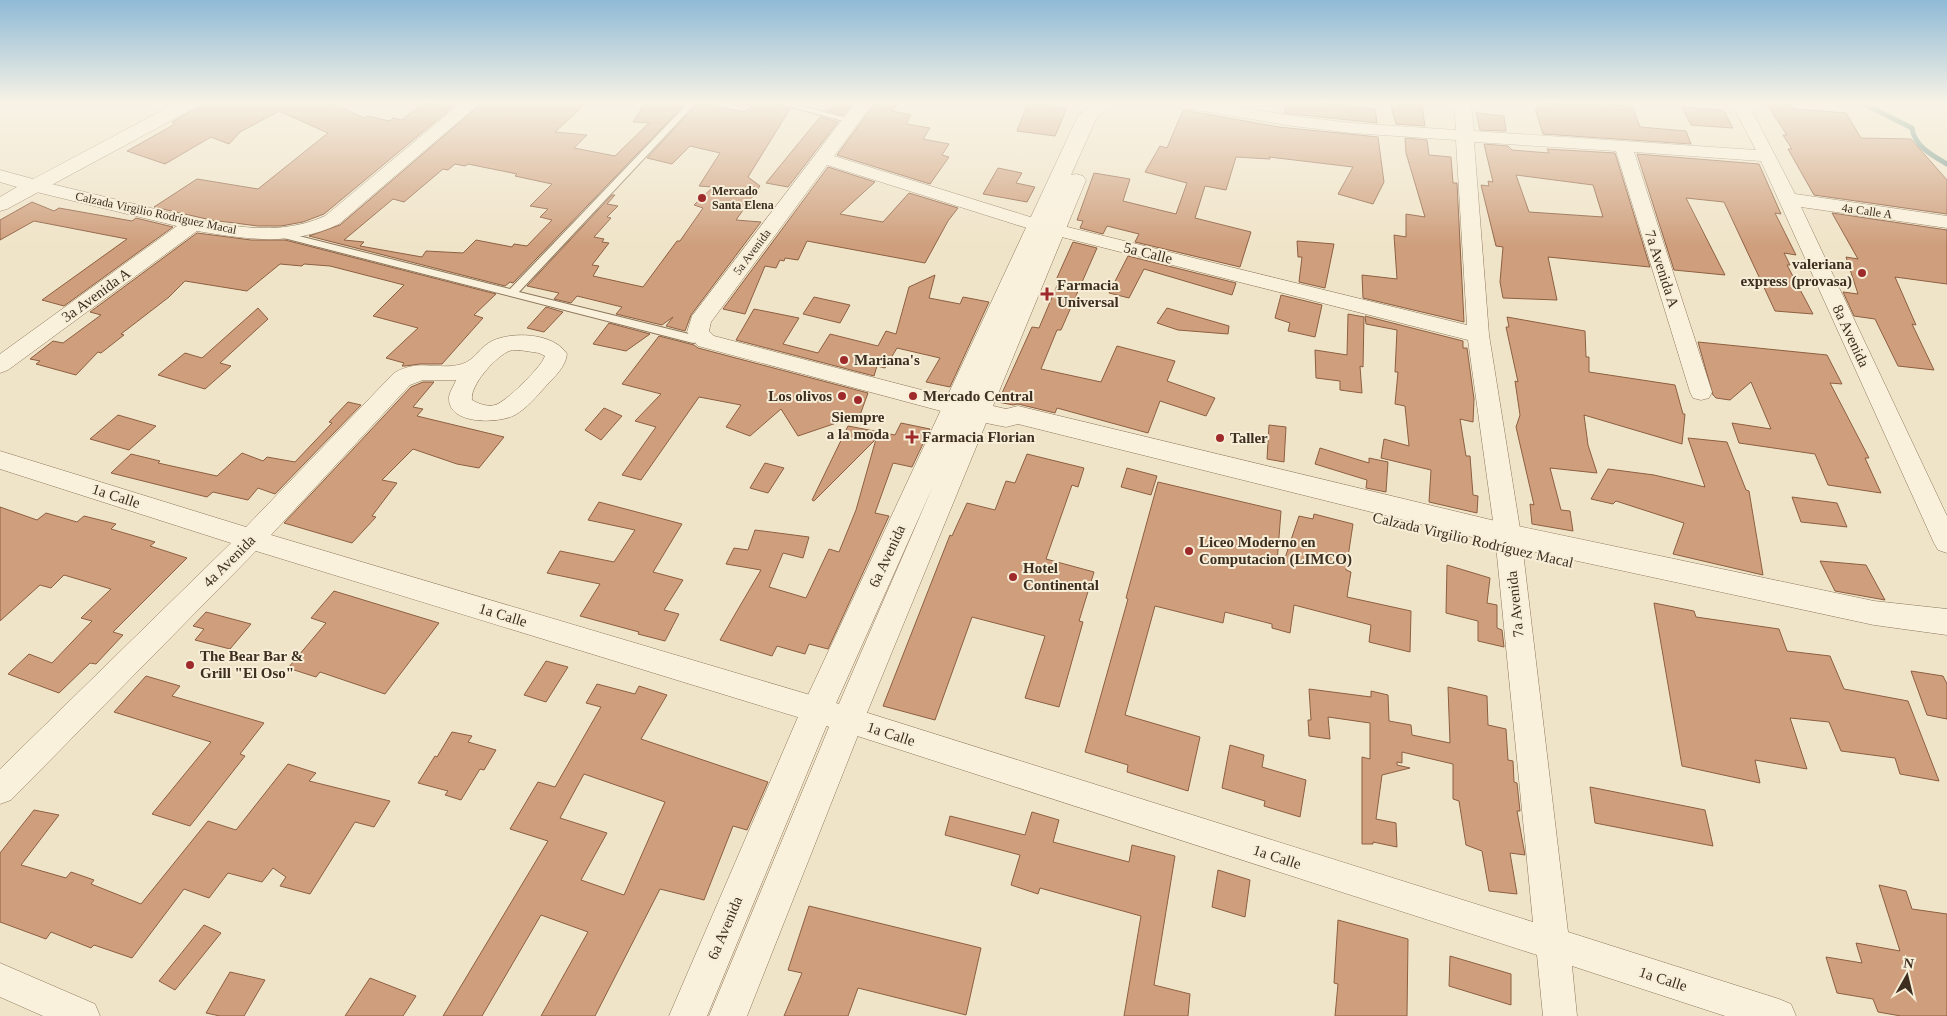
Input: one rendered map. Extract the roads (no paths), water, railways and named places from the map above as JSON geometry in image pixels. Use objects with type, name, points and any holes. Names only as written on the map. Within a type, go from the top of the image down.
[{"type":"street","points":[[0,205],[101,150]]},
{"type":"street","name":"Calzada Virgilio Rodríguez Macal","points":[[0,177],[193,224],[254,234],[278,234],[313,229],[332,220],[414,150]]},
{"type":"street","name":"5a Avenida","points":[[700,335],[700,321],[829,150]]},
{"type":"street","name":"6a Avenida","points":[[688,1016],[817,710],[967,409],[1047,228],[1085,150]]},
{"type":"street","name":"7a Avenida","points":[[1467,150],[1478,335],[1509,543],[1560,1016]]},
{"type":"street","name":"7a Avenida A","points":[[1624,150],[1701,392]]},
{"type":"street","points":[[1687,150],[1768,156]]},
{"type":"street","name":"8a Avenida","points":[[1765,150],[1947,543]]},
{"type":"street","name":"5a Calle","points":[[823,158],[1047,228],[1478,335]]},
{"type":"street","name":"4a Calle A","points":[[1788,199],[1947,222]]},
{"type":"street","name":"3a Avenida A","points":[[0,366],[193,224]]},
{"type":"street","name":"Calzada Virgilio Rodríguez Macal","points":[[700,335],[706,341],[1006,418],[1013,427],[1855,624],[1900,633],[1947,637]]},
{"type":"street","name":"4a Avenida","points":[[0,790],[251,539],[402,379],[414,373],[454,373],[473,370]]},
{"type":"street","name":"6a Avenida","points":[[728,1016],[848,720],[967,409]]},
{"type":"street","name":"1a Calle","points":[[0,460],[251,539],[817,710],[1779,1016]]},
{"type":"street","name":"Calzada Virgilio Rodríguez Macal","points":[[1509,543],[1874,613],[1947,622]]},
{"type":"street","points":[[0,980],[83,1016]]},
{"type":"lane","points":[[512,294],[647,150]]},
{"type":"lane","points":[[278,234],[692,339],[700,335]]},
{"type":"waterway","points":[[1926,150],[1947,164]]},
{"type":"place","name":"Mercado Santa Elena","points":[[702,198]]},
{"type":"place","name":"valeriana express (provasa)","points":[[1862,273]]},
{"type":"place","name":"Farmacia Universal","points":[[1047,294]]},
{"type":"place","name":"Mariana's","points":[[844,360]]},
{"type":"place","name":"Los olivos","points":[[842,396]]},
{"type":"place","name":"Mercado Central","points":[[913,396]]},
{"type":"place","name":"Siempre a la moda","points":[[858,400]]},
{"type":"place","name":"Farmacia Florian","points":[[912,437]]},
{"type":"place","name":"Taller","points":[[1220,438]]},
{"type":"place","name":"Liceo Moderno en Computacion (LIMCO)","points":[[1189,551]]},
{"type":"place","name":"Hotel Continental","points":[[1013,577]]},
{"type":"place","name":"The Bear Bar & Grill \"El Oso\"","points":[[190,665]]}]
